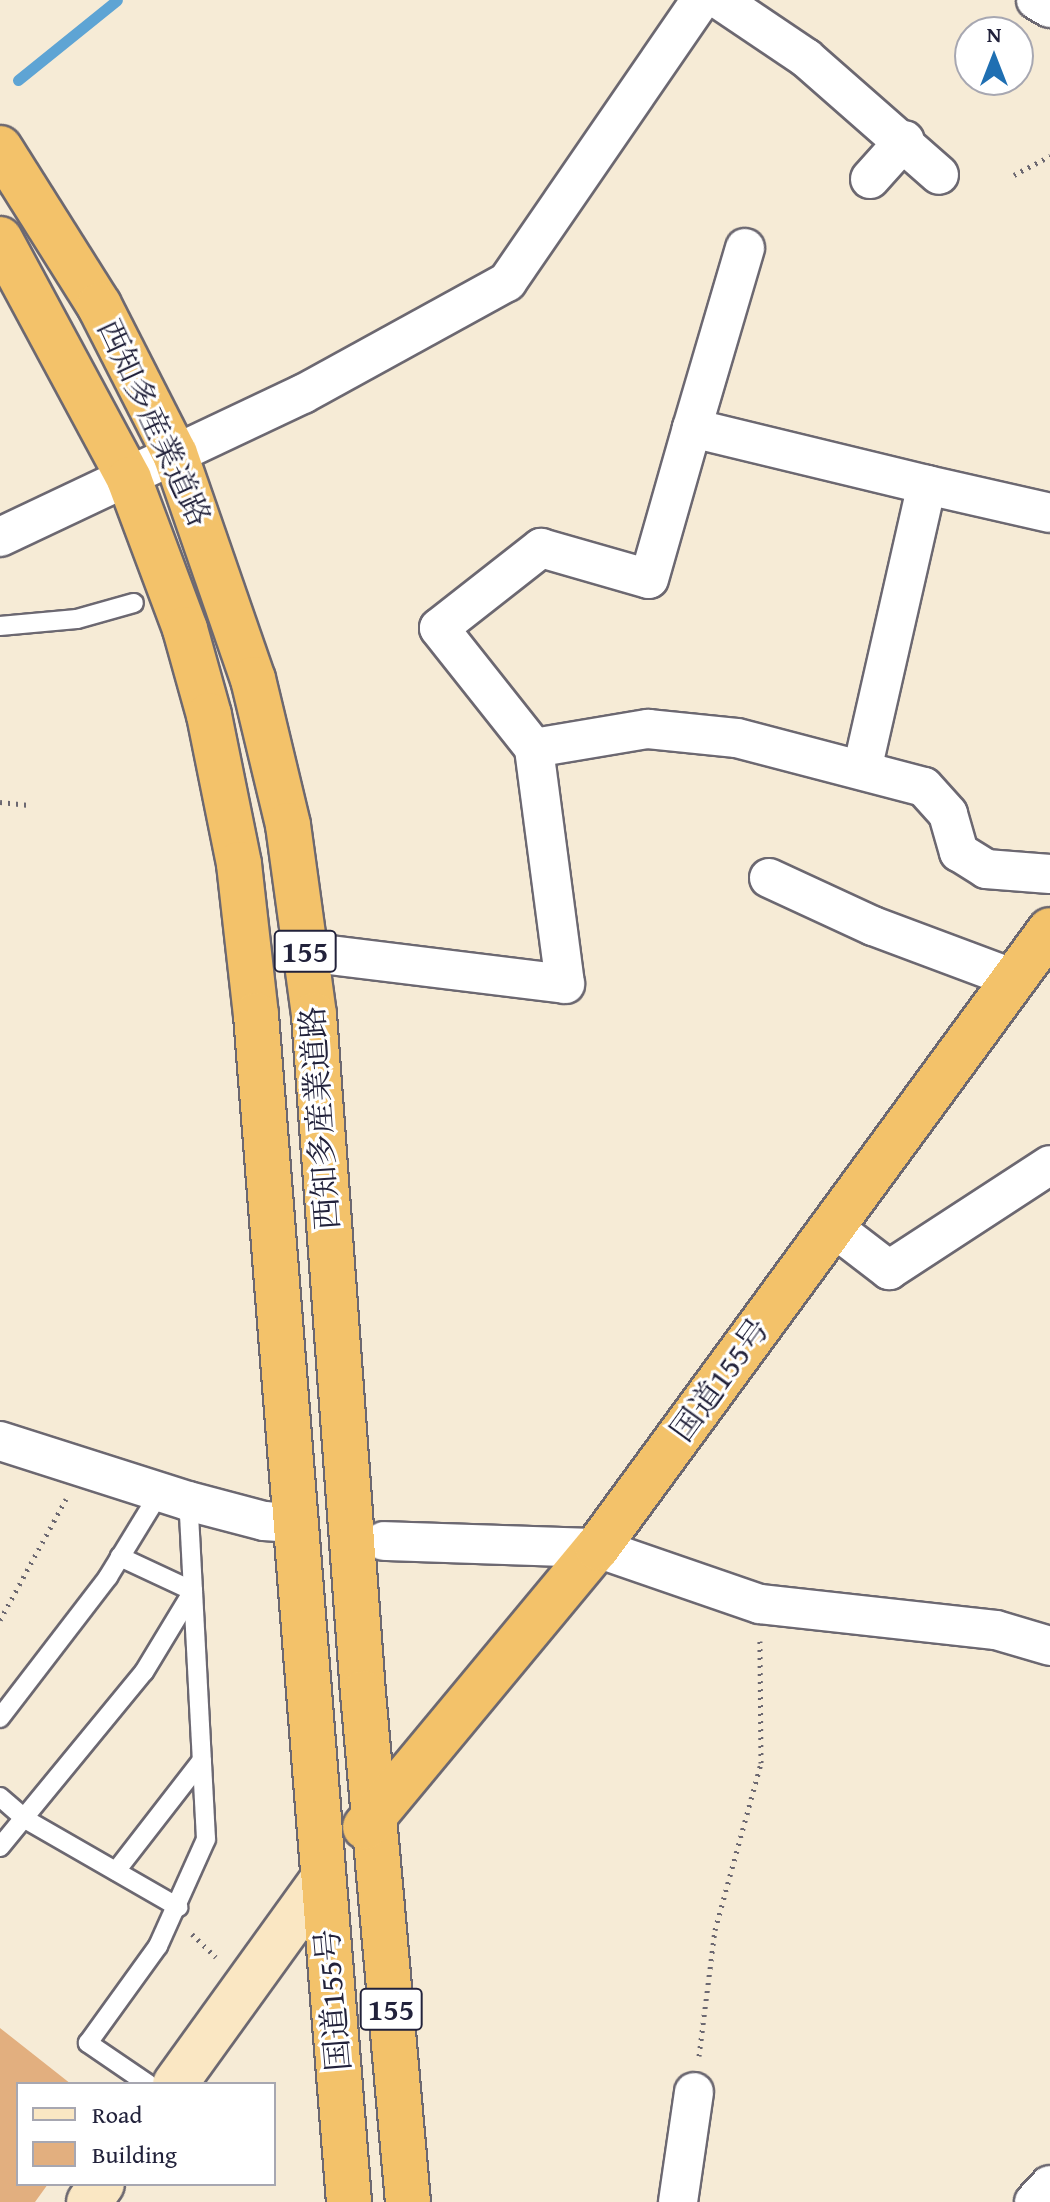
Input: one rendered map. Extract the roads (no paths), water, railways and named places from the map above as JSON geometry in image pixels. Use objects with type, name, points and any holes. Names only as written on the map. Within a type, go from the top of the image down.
[{"type":"highway","name":"西知多産業道路","points":[[0,148],[99,305],[175,454],[253,679],[288,825],[305,952],[374,1816]]},
{"type":"highway","name":"西知多産業道路","points":[[0,239],[129,479],[185,629],[209,715],[239,864],[256,1015],[323,1879]]},
{"type":"highway","name":"国道155号","points":[[349,2202],[323,1879],[597,1548],[1050,930]]},
{"type":"highway","name":"国道155号","points":[[374,1816],[408,2202]]},
{"type":"main road","points":[[176,2082],[323,1879]]},
{"type":"street","points":[[0,537],[129,479],[303,394],[507,282],[701,0]]},
{"type":"street","points":[[720,0],[806,58],[905,140],[939,175]]},
{"type":"street","points":[[1036,0],[1050,8]]},
{"type":"street","points":[[870,179],[905,140]]},
{"type":"street","points":[[305,952],[565,984],[534,748],[439,628],[541,548],[649,579],[745,248]]},
{"type":"street","points":[[692,428],[1050,513]]},
{"type":"street","points":[[862,770],[927,485]]},
{"type":"street","points":[[534,748],[648,729],[737,738],[924,787],[948,814],[959,852],[986,869],[1050,874]]},
{"type":"street","points":[[769,878],[873,926],[1015,979]]},
{"type":"street","points":[[833,1227],[889,1270],[1050,1165]]},
{"type":"street","points":[[0,1441],[264,1521],[294,1523]]},
{"type":"street","points":[[384,1541],[597,1548],[760,1604],[996,1630],[1050,1646]]},
{"type":"street","points":[[678,2202],[694,2092]]},
{"type":"street","points":[[1034,2202],[1050,2185]]},
{"type":"lane","points":[[0,626],[77,619],[134,603]]},
{"type":"lane","points":[[0,1718],[120,1557],[158,1491]]},
{"type":"lane","points":[[145,2082],[88,2043],[158,1946],[206,1839],[193,1591],[158,1491]]},
{"type":"lane","points":[[120,1557],[193,1591]]},
{"type":"lane","points":[[1,1846],[144,1672],[193,1591]]},
{"type":"lane","points":[[116,1871],[202,1760]]},
{"type":"lane","points":[[1,1798],[25,1819],[178,1907]]},
{"type":"waterway","points":[[18,80],[117,0]]}]
